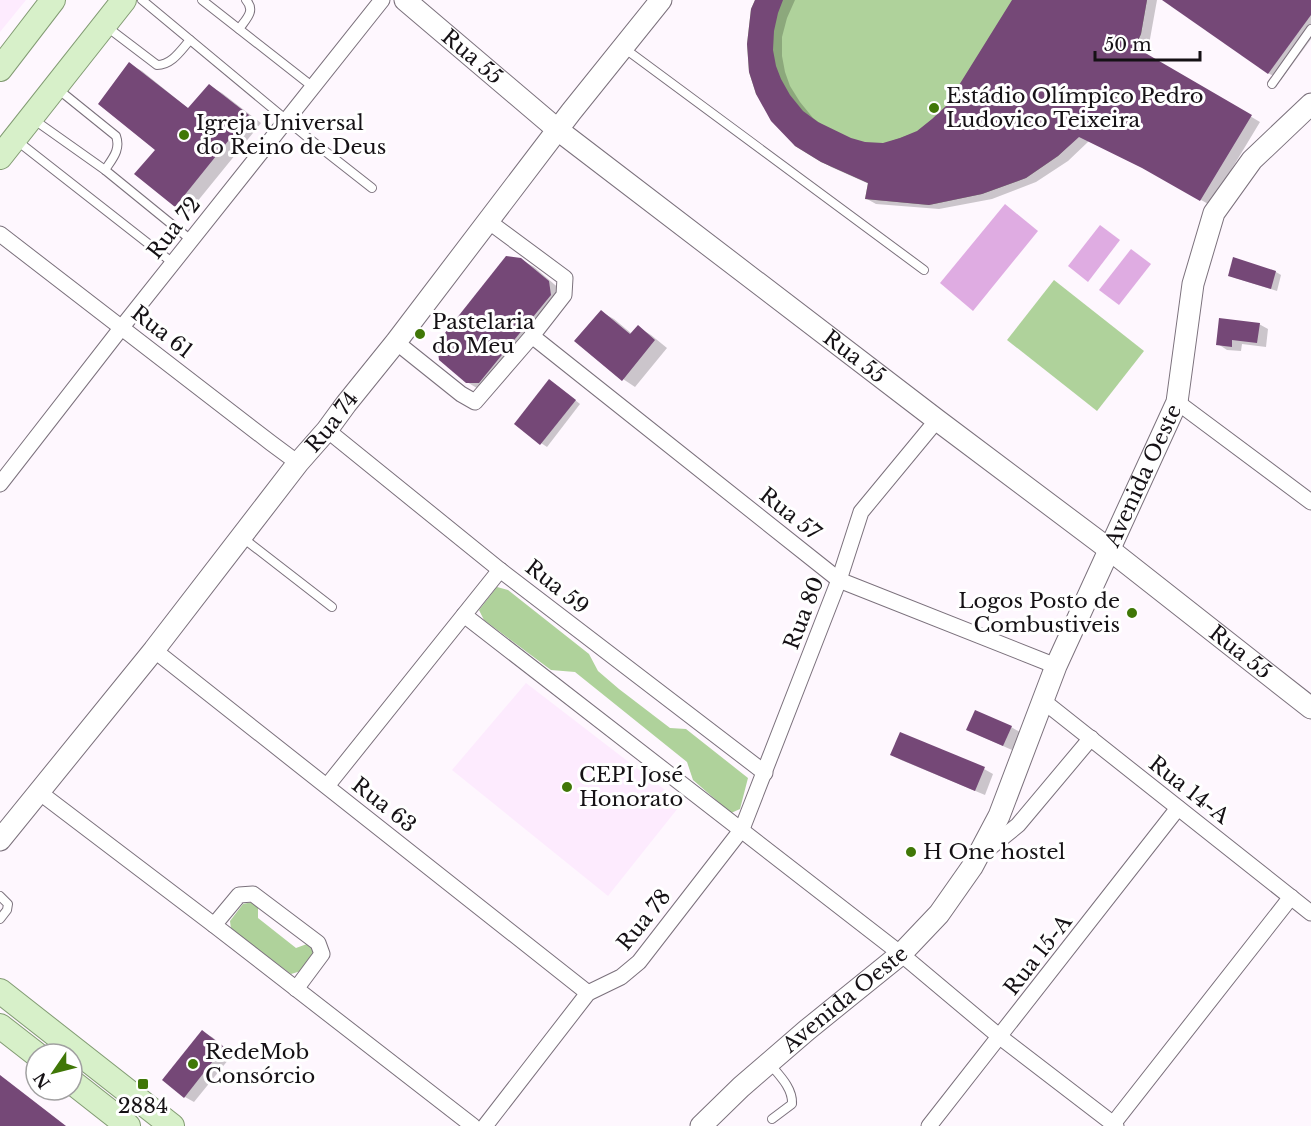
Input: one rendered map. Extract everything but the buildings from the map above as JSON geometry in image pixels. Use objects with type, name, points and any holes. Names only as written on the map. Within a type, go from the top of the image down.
[{"type":"main road","points":[[0,69],[53,0]]},
{"type":"main road","points":[[7,148],[124,0]]},
{"type":"main road","points":[[0,991],[172,1126]]},
{"type":"main road","points":[[0,1026],[24,1045]]},
{"type":"main road","points":[[84,1091],[128,1126]]},
{"type":"street","name":"Rua 72","points":[[0,484],[382,0]]},
{"type":"street","name":"Rua 55","points":[[405,0],[558,130],[1110,550],[1311,708]]},
{"type":"street","name":"Rua 74","points":[[0,840],[154,650],[661,0]]},
{"type":"street","name":"Avenida Oeste","points":[[701,1126],[741,1087],[807,1030],[901,954],[939,914],[975,860],[999,816],[1056,666],[1178,402],[1193,284],[1214,213],[1252,160],[1311,104]]},
{"type":"street","points":[[396,342],[461,394],[475,402],[564,295],[565,278],[488,220]]},
{"type":"street","name":"Rua 61","points":[[0,234],[298,463]]},
{"type":"street","name":"Rua 57","points":[[532,336],[839,580],[1056,666]]},
{"type":"street","points":[[1178,402],[1311,502]]},
{"type":"street","name":"Rua 80","points":[[765,773],[839,580],[861,512],[937,420]]},
{"type":"street","name":"Rua 59","points":[[327,430],[500,570],[765,773]]},
{"type":"street","points":[[327,786],[500,570]]},
{"type":"street","points":[[464,615],[742,829],[901,954],[1000,1037],[1114,1125],[1291,897]]},
{"type":"street","name":"Rua 63","points":[[154,650],[588,993]]},
{"type":"street","name":"Rua 14-A","points":[[1042,700],[1311,913]]},
{"type":"street","name":"Avenida Oeste","points":[[975,860],[1018,825],[1091,738]]},
{"type":"street","name":"Rua 78","points":[[485,1126],[588,993],[621,977],[639,963],[742,829],[765,773]]},
{"type":"street","points":[[39,792],[473,1126]]},
{"type":"street","name":"Rua 15-A","points":[[929,1126],[1178,808]]},
{"type":"street","points":[[214,925],[239,895],[253,894],[318,943],[322,954],[296,989]]},
{"type":"lane","points":[[142,0],[372,188]]},
{"type":"lane","points":[[202,0],[313,87]]},
{"type":"lane","points":[[239,29],[251,12],[246,0]]},
{"type":"lane","points":[[105,25],[157,65],[164,65],[171,60],[190,40]]},
{"type":"lane","points":[[1272,84],[1311,29]]},
{"type":"lane","points":[[623,47],[924,270]]},
{"type":"lane","points":[[55,87],[116,136],[119,144],[117,151],[105,170]]},
{"type":"lane","points":[[31,118],[105,170],[191,240]]},
{"type":"lane","points":[[7,148],[173,263]]},
{"type":"lane","points":[[242,537],[332,607]]},
{"type":"lane","points":[[0,896],[8,904],[7,910],[0,919]]},
{"type":"lane","points":[[769,1063],[788,1086],[793,1096],[792,1104],[772,1119]]},
{"type":"shaded area","points":[[0,0],[26,0],[0,32]]},
{"type":"shaded area","points":[[1005,204],[1038,231],[973,311],[940,283]]},
{"type":"shaded area","points":[[1100,225],[1120,240],[1088,282],[1068,266]]},
{"type":"shaded area","points":[[1131,249],[1151,264],[1119,305],[1099,290]]},
{"type":"shaded area","name":"CEPI José Honorato","points":[[526,683],[682,803],[608,896],[452,770]]},
{"type":"green space","name":"Estádio Olímpico Pedro Ludovico Teixeira","points":[[755,0],[1147,0],[1141,34],[1118,87],[1091,124],[1058,156],[1026,178],[982,194],[929,205],[865,199],[868,183],[821,162],[795,146],[756,94],[749,72],[747,44],[751,9]]},
{"type":"green space","points":[[1054,280],[1144,351],[1097,411],[1007,340]]},
{"type":"green space","points":[[497,587],[508,590],[589,654],[598,671],[670,728],[686,729],[748,778],[740,809],[731,813],[693,780],[687,762],[575,672],[551,670],[484,620],[479,610]]},
{"type":"green space","points":[[252,902],[258,907],[258,918],[296,948],[307,944],[314,948],[314,954],[301,971],[291,974],[231,929],[230,921],[243,904]]},
{"type":"place","name":"Estádio Olímpico Pedro Ludovico Teixeira","points":[[934,108]]},
{"type":"place","name":"Igreja Universal do Reino de Deus","points":[[184,135]]},
{"type":"place","name":"Pastelaria do Meu","points":[[420,334]]},
{"type":"place","name":"Logos Posto de Combustiveis","points":[[1132,613]]},
{"type":"place","name":"CEPI José Honorato","points":[[567,787]]},
{"type":"place","name":"H One hostel","points":[[911,852]]},
{"type":"place","name":"RedeMob Consórcio","points":[[193,1064]]},
{"type":"place","name":"2884","points":[[143,1084]]}]
